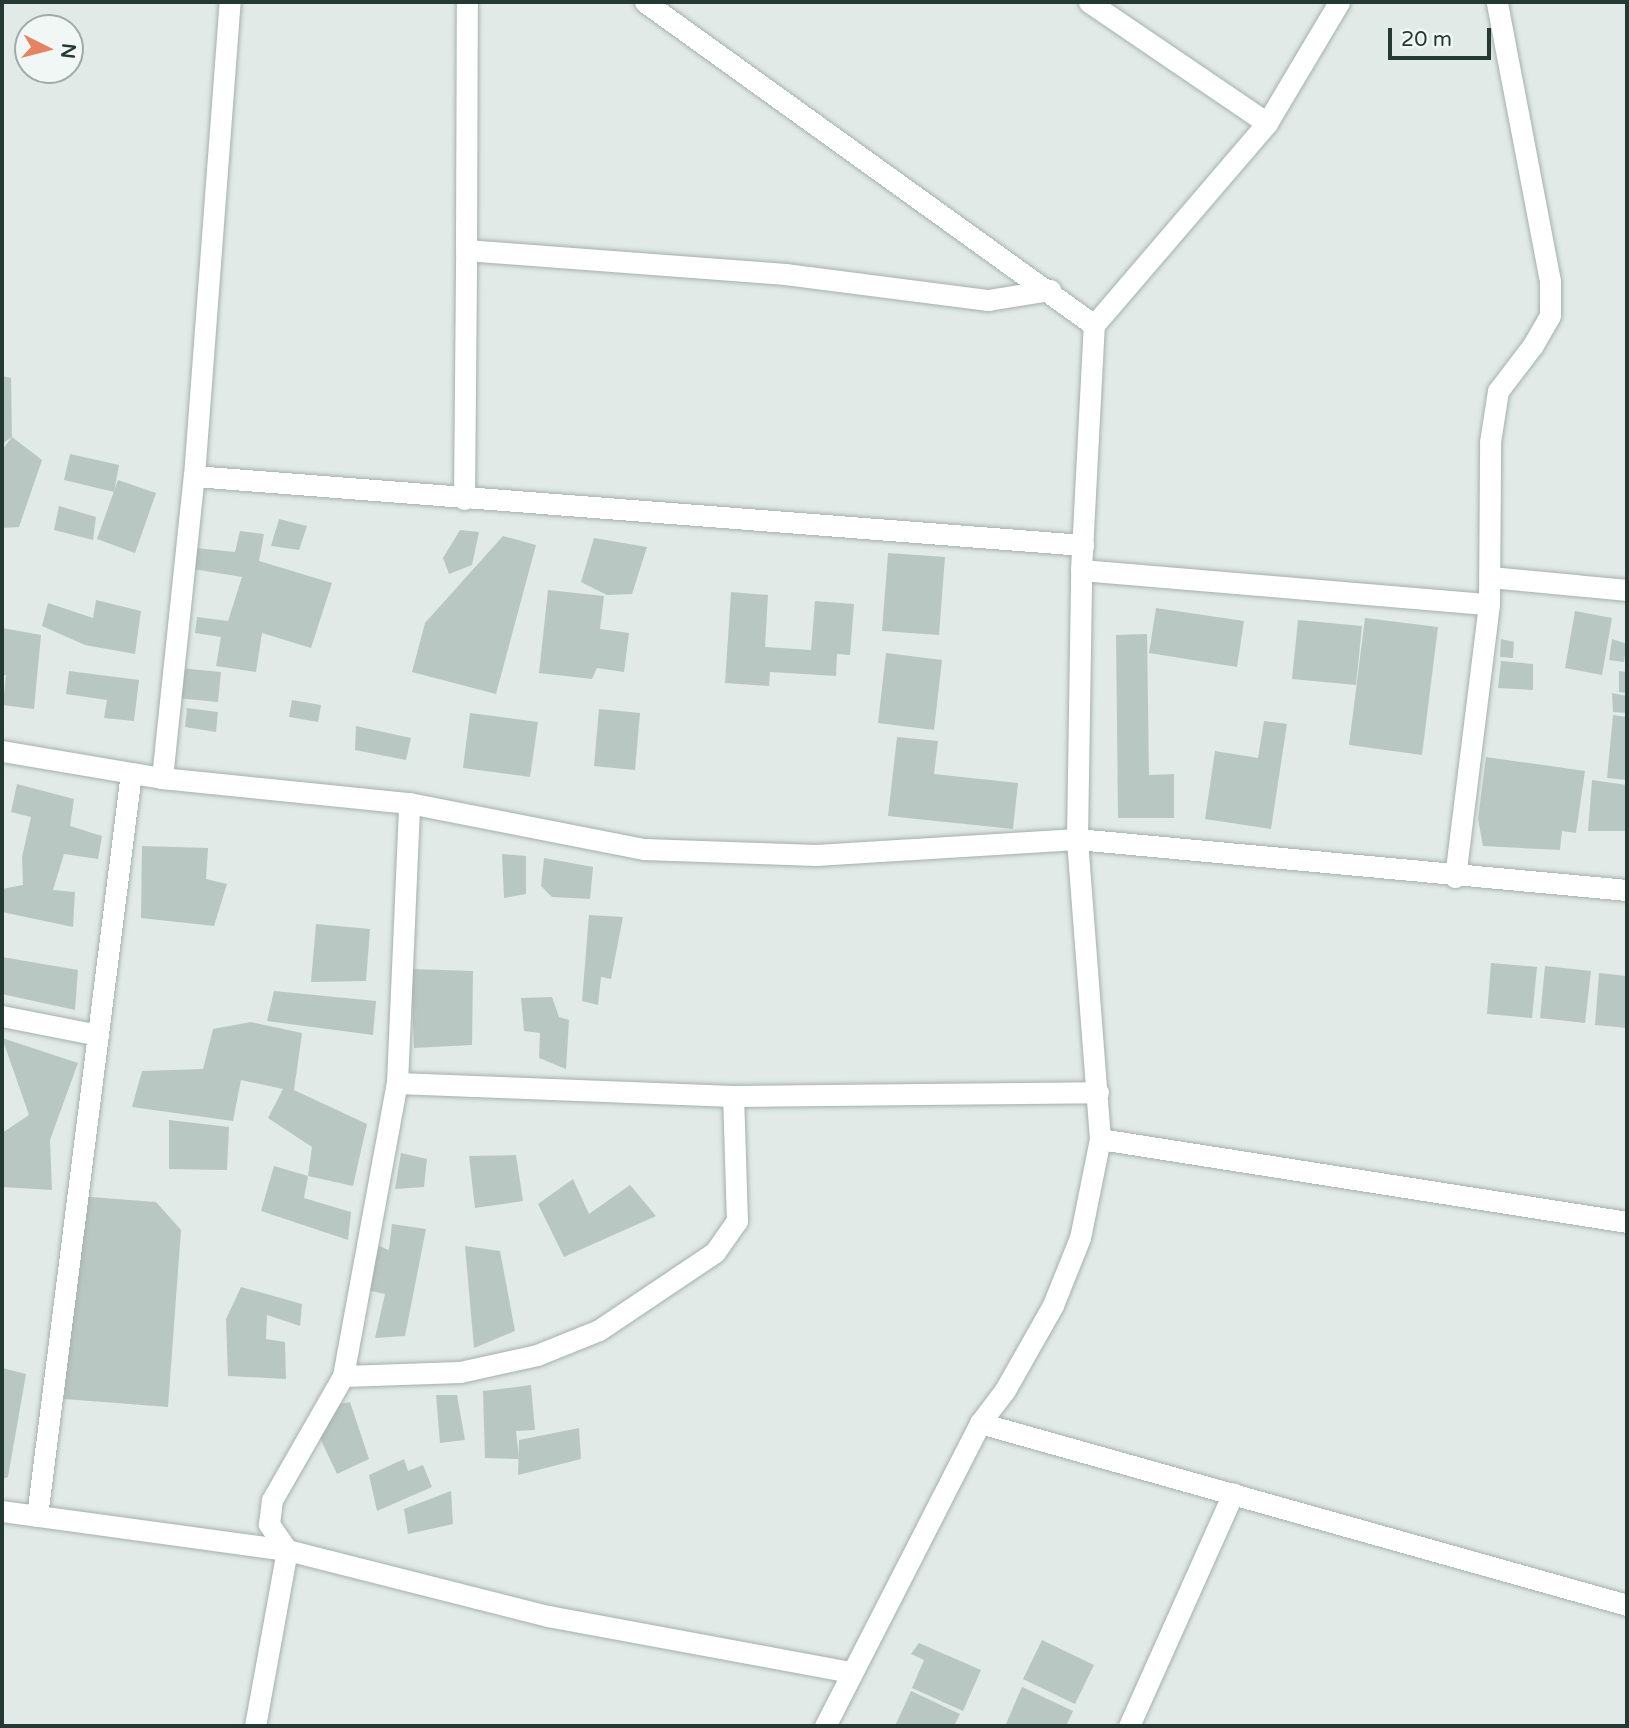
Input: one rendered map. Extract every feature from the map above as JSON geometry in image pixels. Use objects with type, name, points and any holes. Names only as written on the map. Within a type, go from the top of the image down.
[{"type":"street","points":[[162,778],[194,476],[230,2]]},
{"type":"street","points":[[464,499],[467,2]]},
{"type":"street","points":[[645,2],[1050,290],[1094,325]]},
{"type":"street","points":[[1089,2],[1267,123]]},
{"type":"street","points":[[825,1726],[980,1423],[1005,1390],[1053,1305],[1080,1238],[1100,1139],[1077,839],[1081,570],[1094,325],[1267,123],[1339,2]]},
{"type":"street","points":[[1455,877],[1489,604],[1490,442],[1498,391],[1533,345],[1550,315],[1550,281],[1497,2]]},
{"type":"street","points":[[466,250],[785,274],[988,300],[1050,290]]},
{"type":"street","points":[[194,476],[1083,545]]},
{"type":"street","points":[[1081,570],[1489,604]]},
{"type":"street","points":[[1490,577],[1627,590]]},
{"type":"street","points":[[2,751],[162,778],[409,803],[644,849],[816,855],[1077,839],[1455,877],[1627,890]]},
{"type":"street","points":[[37,1516],[131,774]]},
{"type":"street","points":[[255,1726],[287,1550],[269,1524],[272,1500],[343,1376],[397,1083],[409,803]]},
{"type":"street","points":[[2,1016],[98,1035]]},
{"type":"street","points":[[397,1083],[733,1096],[1098,1092]]},
{"type":"street","points":[[343,1376],[460,1372],[537,1355],[599,1330],[715,1252],[737,1222],[733,1096]]},
{"type":"street","points":[[1100,1139],[1627,1222]]},
{"type":"street","points":[[980,1423],[1627,1605]]},
{"type":"street","points":[[1129,1726],[1233,1493]]},
{"type":"street","points":[[2,1511],[287,1550],[548,1616],[852,1672]]},
{"type":"building","points":[[2,376],[11,378],[12,437],[2,444]]},
{"type":"building","points":[[12,437],[42,460],[19,527],[2,528],[2,450]]},
{"type":"building","points":[[70,454],[119,465],[114,492],[64,480]]},
{"type":"building","points":[[118,480],[156,493],[135,553],[97,539]]},
{"type":"building","points":[[59,506],[96,517],[93,540],[54,530]]},
{"type":"building","points":[[279,519],[307,526],[299,550],[271,546]]},
{"type":"building","points":[[460,530],[479,532],[472,565],[449,574],[443,558]]},
{"type":"building","points":[[240,531],[264,534],[259,561],[332,583],[311,648],[262,633],[256,672],[216,666],[221,637],[195,633],[197,617],[228,621],[242,577],[193,569],[196,548],[235,552]]},
{"type":"building","points":[[503,536],[536,545],[496,694],[412,672],[425,623]]},
{"type":"building","points":[[594,538],[647,547],[632,594],[607,595],[581,582]]},
{"type":"building","points":[[888,553],[945,557],[939,635],[882,631]]},
{"type":"building","points":[[548,590],[604,596],[600,629],[629,633],[624,672],[597,668],[592,679],[539,673]]},
{"type":"building","points":[[731,592],[768,595],[765,647],[811,650],[815,601],[854,604],[850,655],[837,654],[836,676],[770,672],[769,686],[725,683]]},
{"type":"building","points":[[96,600],[141,611],[135,654],[85,645],[42,626],[48,603],[93,618]]},
{"type":"building","points":[[1156,608],[1244,621],[1237,667],[1149,653]]},
{"type":"building","points":[[1575,611],[1612,618],[1602,675],[1565,668]]},
{"type":"building","points":[[1365,618],[1438,627],[1422,755],[1349,745]]},
{"type":"building","points":[[1298,620],[1362,626],[1356,685],[1292,679]]},
{"type":"building","points":[[2,628],[41,635],[34,709],[3,705],[6,675],[2,675]]},
{"type":"building","points":[[1147,634],[1149,775],[1174,774],[1174,818],[1118,818],[1116,635]]},
{"type":"building","points":[[1501,639],[1514,642],[1513,658],[1500,657]]},
{"type":"building","points":[[1612,639],[1627,644],[1624,662],[1609,660]]},
{"type":"building","points":[[886,653],[942,660],[934,730],[878,723]]},
{"type":"building","points":[[1501,661],[1533,664],[1533,690],[1498,688]]},
{"type":"building","points":[[179,668],[221,672],[218,702],[176,698]]},
{"type":"building","points":[[69,671],[139,680],[134,721],[104,718],[107,700],[66,694]]},
{"type":"building","points":[[1619,671],[1627,672],[1627,693],[1619,692]]},
{"type":"building","points":[[1612,693],[1627,696],[1627,713],[1613,712]]},
{"type":"building","points":[[292,700],[321,705],[318,722],[289,717]]},
{"type":"building","points":[[187,708],[218,712],[216,732],[185,727]]},
{"type":"building","points":[[599,709],[640,713],[635,770],[594,766]]},
{"type":"building","points":[[470,713],[538,722],[530,777],[463,768]]},
{"type":"building","points":[[1613,715],[1627,717],[1627,780],[1607,778]]},
{"type":"building","points":[[1264,721],[1287,724],[1271,829],[1205,819],[1215,751],[1258,758]]},
{"type":"building","points":[[356,726],[411,738],[406,760],[355,750]]},
{"type":"building","points":[[897,737],[938,741],[934,774],[1018,783],[1013,829],[888,816]]},
{"type":"building","points":[[1486,757],[1585,771],[1576,833],[1562,831],[1560,850],[1483,846],[1478,819]]},
{"type":"building","points":[[1592,780],[1627,785],[1627,831],[1588,831]]},
{"type":"building","points":[[17,784],[74,799],[70,826],[102,836],[98,859],[64,854],[53,890],[75,892],[73,927],[2,912],[2,889],[23,885],[22,857],[31,817],[11,812]]},
{"type":"building","points":[[142,846],[208,848],[206,879],[227,884],[214,926],[141,918]]},
{"type":"building","points":[[502,854],[526,856],[526,894],[504,898]]},
{"type":"building","points":[[544,858],[593,867],[590,899],[552,897],[541,886]]},
{"type":"building","points":[[589,915],[623,917],[611,979],[601,977],[598,1005],[582,1001]]},
{"type":"building","points":[[316,924],[370,929],[366,981],[311,982]]},
{"type":"building","points":[[2,957],[78,970],[75,1010],[2,994]]},
{"type":"building","points":[[1491,963],[1537,967],[1532,1018],[1487,1014]]},
{"type":"building","points":[[1545,966],[1591,971],[1585,1023],[1540,1018]]},
{"type":"building","points":[[411,969],[473,971],[472,1045],[414,1048]]},
{"type":"building","points":[[1599,973],[1627,976],[1627,1028],[1595,1025]]},
{"type":"building","points":[[274,991],[376,1001],[373,1035],[267,1021]]},
{"type":"building","points":[[552,997],[559,1017],[569,1020],[566,1069],[539,1058],[540,1033],[524,1031],[521,998]]},
{"type":"building","points":[[251,1022],[302,1033],[294,1090],[367,1124],[353,1186],[308,1176],[312,1147],[268,1118],[283,1089],[241,1080],[233,1121],[132,1107],[142,1071],[203,1069],[213,1029]]},
{"type":"building","points":[[2,1038],[78,1063],[50,1140],[52,1190],[2,1187],[2,1133],[29,1115]]},
{"type":"building","points":[[169,1120],[229,1127],[227,1170],[169,1169]]},
{"type":"building","points":[[401,1153],[427,1159],[424,1187],[395,1189]]},
{"type":"building","points":[[516,1155],[523,1201],[475,1208],[469,1156]]},
{"type":"building","points":[[274,1166],[308,1176],[304,1198],[351,1212],[348,1240],[261,1211]]},
{"type":"building","points":[[573,1179],[589,1214],[630,1185],[656,1216],[564,1257],[538,1204]]},
{"type":"building","points":[[78,1196],[156,1202],[181,1230],[168,1407],[64,1399]]},
{"type":"building","points":[[392,1224],[426,1229],[405,1336],[375,1338],[385,1294],[367,1290],[379,1246],[389,1250]]},
{"type":"building","points":[[465,1246],[500,1251],[515,1331],[474,1348]]},
{"type":"building","points":[[241,1287],[302,1304],[300,1326],[267,1315],[266,1339],[285,1342],[286,1379],[228,1376],[226,1319]]},
{"type":"building","points":[[2,1368],[26,1374],[8,1477],[2,1479]]},
{"type":"building","points":[[531,1385],[535,1430],[516,1431],[519,1459],[485,1458],[483,1391]]},
{"type":"building","points":[[436,1395],[457,1395],[465,1440],[440,1443]]},
{"type":"building","points":[[350,1402],[369,1459],[337,1474],[320,1438],[333,1405]]},
{"type":"building","points":[[579,1428],[581,1459],[518,1475],[519,1440]]},
{"type":"building","points":[[404,1459],[408,1471],[423,1465],[432,1487],[377,1511],[369,1475]]},
{"type":"building","points":[[451,1491],[453,1524],[408,1534],[404,1509]]},
{"type":"building","points":[[1042,1640],[1094,1665],[1075,1704],[1023,1679]]},
{"type":"building","points":[[919,1643],[981,1670],[963,1711],[912,1688],[924,1660],[911,1654]]},
{"type":"building","points":[[1022,1687],[1073,1711],[1066,1726],[1005,1726]]},
{"type":"building","points":[[911,1691],[960,1714],[954,1726],[895,1726]]}]
